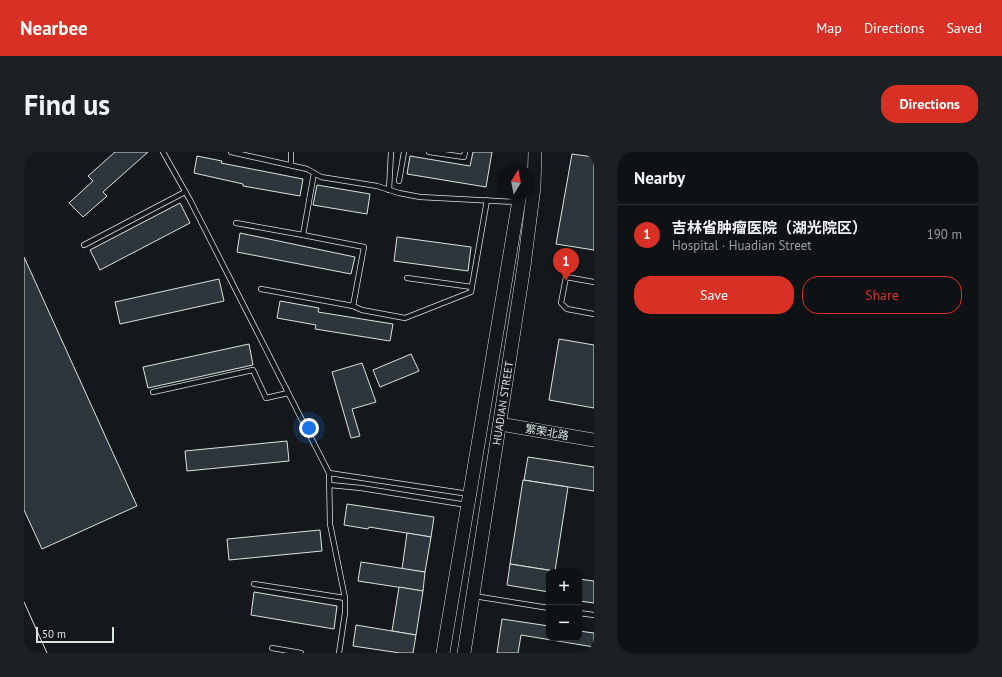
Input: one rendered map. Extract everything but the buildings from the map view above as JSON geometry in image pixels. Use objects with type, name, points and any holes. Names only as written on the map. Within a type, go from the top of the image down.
[{"type":"street","points":[[527,164],[531,152]]},
{"type":"street","name":"HUADIAN STREET","points":[[464,653],[526,252],[534,187],[535,152]]},
{"type":"street","name":"HUADIAN STREET","points":[[443,653],[519,200]]},
{"type":"street","name":"繁荣北路","points":[[500,424],[594,440]]},
{"type":"lane","points":[[163,152],[329,473],[330,524],[345,598],[345,613],[339,653]]},
{"type":"lane","points":[[231,152],[307,169],[321,177],[420,197],[498,199]]},
{"type":"lane","points":[[290,165],[291,152]]},
{"type":"lane","points":[[389,190],[391,152]]},
{"type":"lane","points":[[399,181],[404,152]]},
{"type":"lane","points":[[429,152],[464,157],[465,152]]},
{"type":"lane","points":[[303,235],[314,173]]},
{"type":"lane","points":[[84,244],[185,192]]},
{"type":"lane","points":[[261,289],[353,306],[362,310],[405,318],[471,292],[487,200]]},
{"type":"lane","points":[[236,223],[364,247],[353,306]]},
{"type":"lane","points":[[594,282],[566,277],[561,303],[567,309],[594,314]]},
{"type":"lane","points":[[406,278],[472,287]]},
{"type":"lane","points":[[153,392],[253,370],[266,398],[288,393]]},
{"type":"lane","points":[[329,473],[468,499]]},
{"type":"lane","points":[[330,485],[468,499]]},
{"type":"lane","points":[[254,584],[345,598]]},
{"type":"lane","points":[[474,596],[546,608]]},
{"type":"lane","points":[[582,613],[594,615]]},
{"type":"lane","points":[[272,648],[301,653]]},
{"type":"tram line","points":[[24,602],[47,653]]},
{"type":"place","name":"吉林省肿瘤医院（湖光院区）","points":[[566,281]]}]
